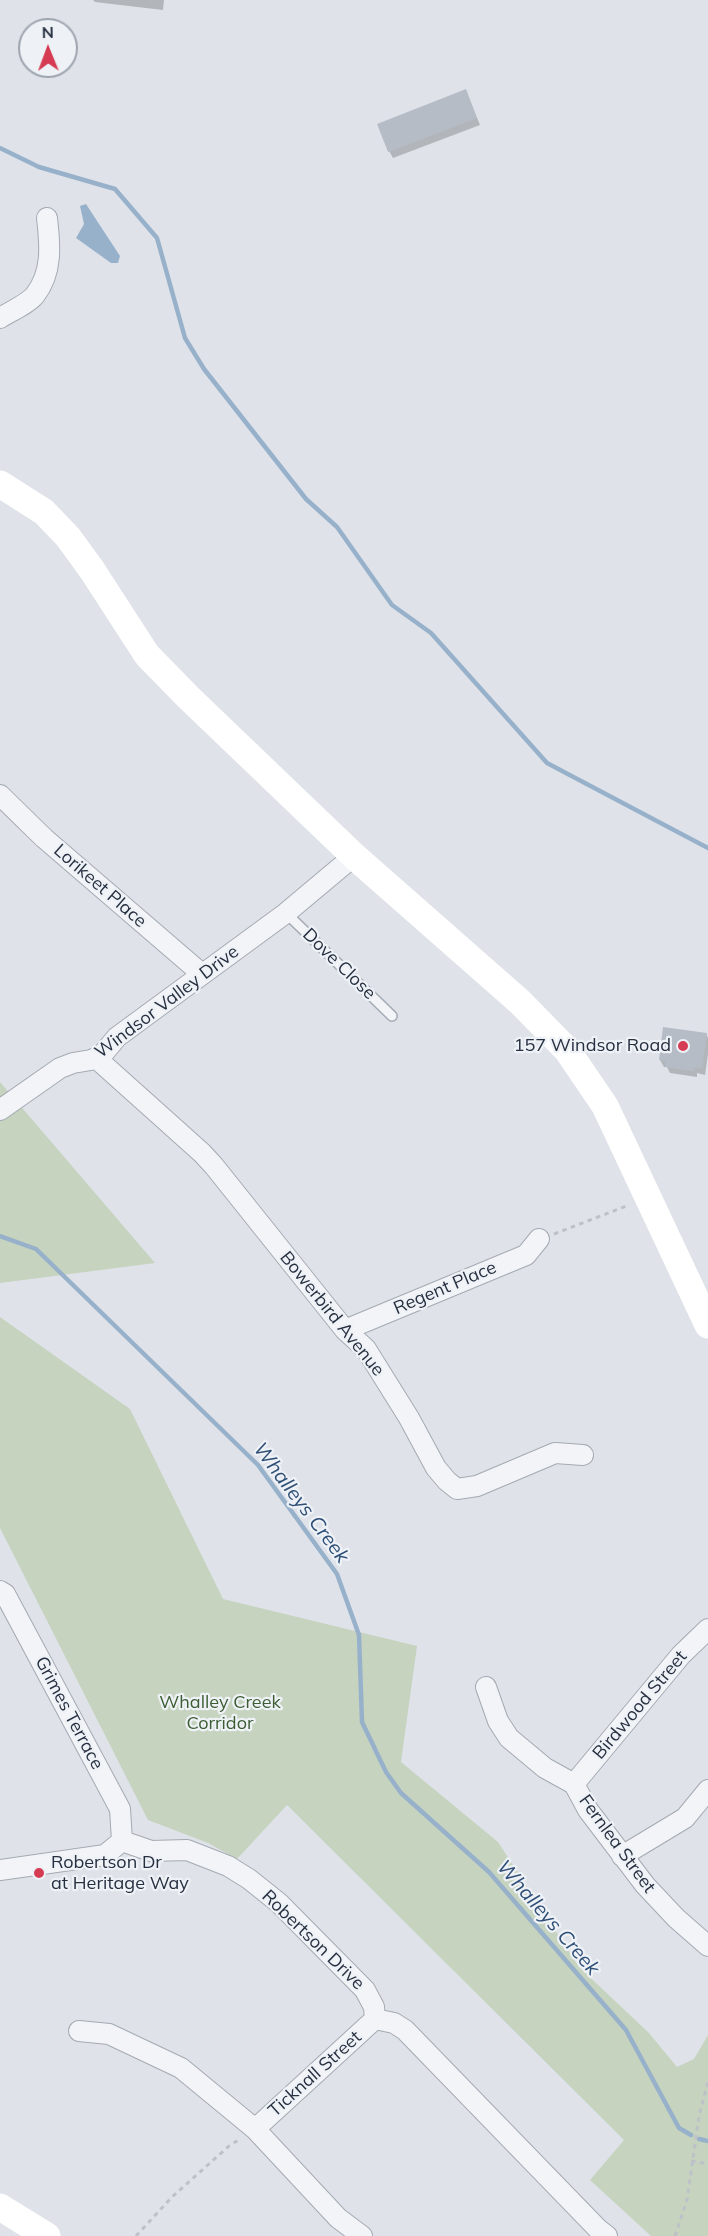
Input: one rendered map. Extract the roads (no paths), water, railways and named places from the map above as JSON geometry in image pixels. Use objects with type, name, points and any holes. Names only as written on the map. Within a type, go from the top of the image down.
[{"type":"street","points":[[0,318],[34,296],[46,275],[51,246],[47,218]]},
{"type":"street","points":[[0,484],[44,512],[68,537],[147,655],[188,697],[354,856],[520,1002],[567,1050],[605,1106],[708,1325]]},
{"type":"street","name":"Lorikeet Place","points":[[0,795],[44,838],[202,974]]},
{"type":"street","name":"Windsor Valley Drive","points":[[0,1110],[60,1068],[73,1062],[96,1058],[102,1054],[117,1036],[286,913],[354,856]]},
{"type":"street","name":"Bowerbird Avenue","points":[[96,1058],[202,1153],[345,1330],[366,1349],[410,1418],[436,1468],[447,1481],[457,1489],[477,1486],[555,1453],[583,1455]]},
{"type":"street","name":"Regent Place","points":[[345,1330],[526,1255],[539,1239]]},
{"type":"street","name":"Grimes Terrace","points":[[0,1591],[5,1594],[120,1809],[123,1841]]},
{"type":"street","name":"Birdwood Street","points":[[574,1784],[681,1655],[708,1629]]},
{"type":"street","name":"Fernlea Street","points":[[486,1687],[498,1721],[509,1738],[545,1768],[574,1784],[588,1810],[658,1901],[708,1946]]},
{"type":"street","points":[[622,1856],[685,1818],[708,1790]]},
{"type":"street","points":[[0,1870],[105,1855],[123,1841]]},
{"type":"street","name":"Robertson Drive","points":[[123,1841],[151,1851],[188,1850],[228,1866],[249,1879],[279,1903],[365,1990],[371,1999],[375,2019]]},
{"type":"street","points":[[375,2019],[394,2023],[405,2030],[607,2236]]},
{"type":"street","name":"Ticknall Street","points":[[255,2129],[375,2019]]},
{"type":"street","points":[[79,2031],[109,2034],[181,2068],[255,2129],[338,2218],[362,2236]]},
{"type":"street","points":[[0,2207],[47,2236]]},
{"type":"lane","name":"Dove Close","points":[[286,913],[392,1016]]},
{"type":"water","points":[[86,204],[120,256],[118,263],[111,263],[76,238],[84,224],[80,206]]},
{"type":"waterway","points":[[0,148],[39,167],[115,189],[157,238],[185,338],[204,369],[306,499],[337,527],[392,605],[431,633],[547,763],[708,848]]},
{"type":"waterway","name":"Whalleys Creek","points":[[0,1236],[36,1249],[258,1465],[337,1574],[359,1635],[362,1722],[386,1772],[401,1793],[489,1872],[626,2030],[679,2128],[691,2135]]},
{"type":"waterway","name":"Whalleys Creek","points":[[699,2139],[708,2141]]},
{"type":"place","name":"157 Windsor Road","points":[[683,1046]]},
{"type":"place","name":"Robertson Dr at Heritage Way","points":[[39,1873]]},
{"type":"park label","name":"Whalley Creek Corridor","points":[[220,1713]]}]
